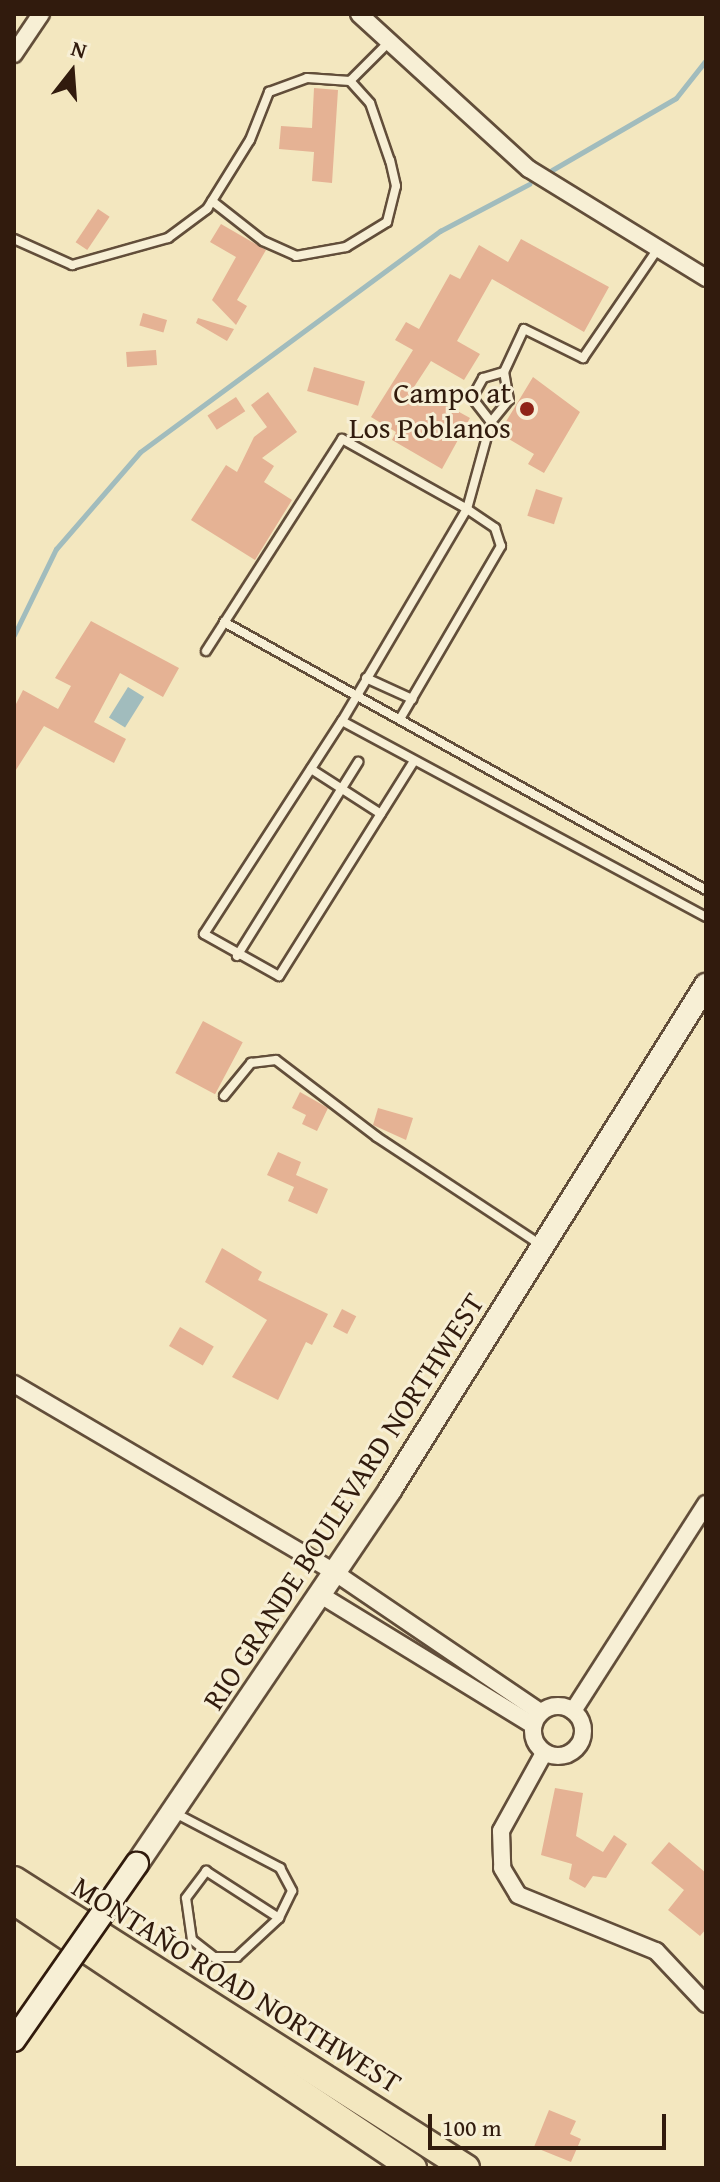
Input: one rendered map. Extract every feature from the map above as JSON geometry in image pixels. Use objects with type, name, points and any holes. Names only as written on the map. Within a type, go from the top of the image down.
[{"type":"main road","name":"MONTAÑO ROAD NORTHWEST","points":[[14,1880],[429,2160]]},
{"type":"main road","name":"MONTAÑO ROAD NORTHWEST","points":[[14,1901],[429,2160],[466,2168]]},
{"type":"street","points":[[14,54],[41,14]]},
{"type":"street","points":[[359,14],[529,169],[706,278]]},
{"type":"street","name":"RIO GRANDE BOULEVARD NORTHWEST","points":[[14,2040],[174,1813],[334,1572],[543,1247],[706,985]]},
{"type":"street","points":[[14,1384],[334,1572],[457,1666],[537,1718]]},
{"type":"street","points":[[573,1711],[706,1504]]},
{"type":"street","points":[[319,1594],[457,1666]]},
{"type":"street","points":[[557,1705],[573,1711],[583,1729],[576,1748],[555,1756],[544,1753],[534,1742],[537,1718],[557,1705]]},
{"type":"street","points":[[544,1753],[501,1831],[502,1868],[518,1895],[656,1951],[706,2004]]},
{"type":"lane","points":[[350,81],[390,41]]},
{"type":"lane","points":[[14,239],[54,262],[86,263],[168,238],[212,201],[250,140],[269,92],[307,78],[350,81],[370,103],[396,186],[387,222],[346,247],[296,256],[263,241],[212,201]]},
{"type":"lane","points":[[414,761],[284,971],[271,977],[204,934],[342,721],[467,509],[491,422],[509,400],[504,372],[524,329],[583,358],[657,250]]},
{"type":"lane","points":[[491,422],[472,398],[483,378],[504,372]]},
{"type":"lane","points":[[206,651],[342,439],[467,509],[495,528],[501,546],[400,719]]},
{"type":"lane","points":[[224,622],[706,890]]},
{"type":"lane","points":[[366,678],[412,699]]},
{"type":"lane","points":[[342,721],[706,917]]},
{"type":"lane","points":[[237,956],[358,762]]},
{"type":"lane","points":[[311,769],[381,814]]},
{"type":"lane","points":[[224,1096],[251,1063],[276,1060],[377,1137],[543,1247]]},
{"type":"lane","points":[[174,1813],[280,1868],[292,1891],[279,1918],[237,1957],[214,1957],[192,1940],[186,1898],[206,1871],[279,1918]]},
{"type":"water","points":[[128,687],[144,697],[125,728],[109,718]]},
{"type":"building","points":[[314,88],[338,90],[332,183],[312,181],[314,152],[279,149],[281,126],[312,128]]},
{"type":"building","points":[[98,209],[110,217],[87,250],[76,242]]},
{"type":"building","points":[[221,224],[266,250],[237,300],[247,306],[236,325],[212,300],[236,257],[210,242]]},
{"type":"building","points":[[521,239],[609,287],[584,332],[492,279],[457,341],[480,354],[464,380],[431,361],[414,387],[470,418],[442,469],[392,440],[396,432],[371,417],[413,350],[395,340],[406,322],[419,329],[450,274],[460,279],[479,245],[508,262]]},
{"type":"building","points":[[143,313],[167,320],[163,332],[139,325]]},
{"type":"building","points":[[198,318],[234,329],[227,341],[196,323]]},
{"type":"building","points":[[156,350],[157,365],[127,367],[126,352]]},
{"type":"building","points":[[314,367],[365,382],[358,406],[307,391]]},
{"type":"building","points":[[533,377],[580,412],[544,473],[528,464],[534,454],[499,433]]},
{"type":"building","points":[[268,392],[297,432],[262,458],[274,466],[264,482],[292,500],[255,560],[191,520],[226,465],[237,472],[254,437],[267,427],[251,405]]},
{"type":"building","points":[[236,397],[245,411],[217,430],[207,416]]},
{"type":"building","points":[[536,489],[563,498],[554,524],[527,516]]},
{"type":"building","points":[[91,621],[179,668],[163,697],[120,673],[94,722],[126,739],[114,763],[44,726],[14,773],[14,708],[23,690],[58,709],[71,686],[55,678]]},
{"type":"building","points":[[203,1021],[243,1042],[215,1094],[175,1073]]},
{"type":"building","points":[[300,1092],[328,1108],[317,1131],[302,1124],[306,1115],[292,1108]]},
{"type":"building","points":[[378,1108],[413,1118],[406,1140],[373,1125]]},
{"type":"building","points":[[278,1152],[301,1162],[296,1175],[328,1189],[317,1214],[288,1201],[294,1187],[267,1175]]},
{"type":"building","points":[[222,1248],[262,1272],[258,1280],[328,1314],[312,1345],[306,1342],[278,1400],[232,1377],[267,1320],[205,1282]]},
{"type":"building","points":[[342,1309],[356,1316],[347,1334],[333,1327]]},
{"type":"building","points":[[180,1327],[214,1346],[203,1366],[169,1346]]},
{"type":"building","points":[[555,1788],[583,1793],[576,1836],[603,1852],[614,1835],[627,1844],[606,1878],[593,1876],[585,1888],[569,1879],[572,1864],[541,1855]]},
{"type":"building","points":[[669,1842],[706,1873],[706,1929],[700,1936],[668,1910],[684,1890],[651,1863]]},
{"type":"building","points":[[549,2110],[576,2121],[570,2134],[581,2139],[571,2162],[534,2147]]},
{"type":"waterway","points":[[552,170],[676,98],[706,60]]},
{"type":"waterway","points":[[14,635],[56,549],[140,452],[440,231],[529,184]]},
{"type":"place","name":"Campo at Los Poblanos","points":[[527,409]]}]
